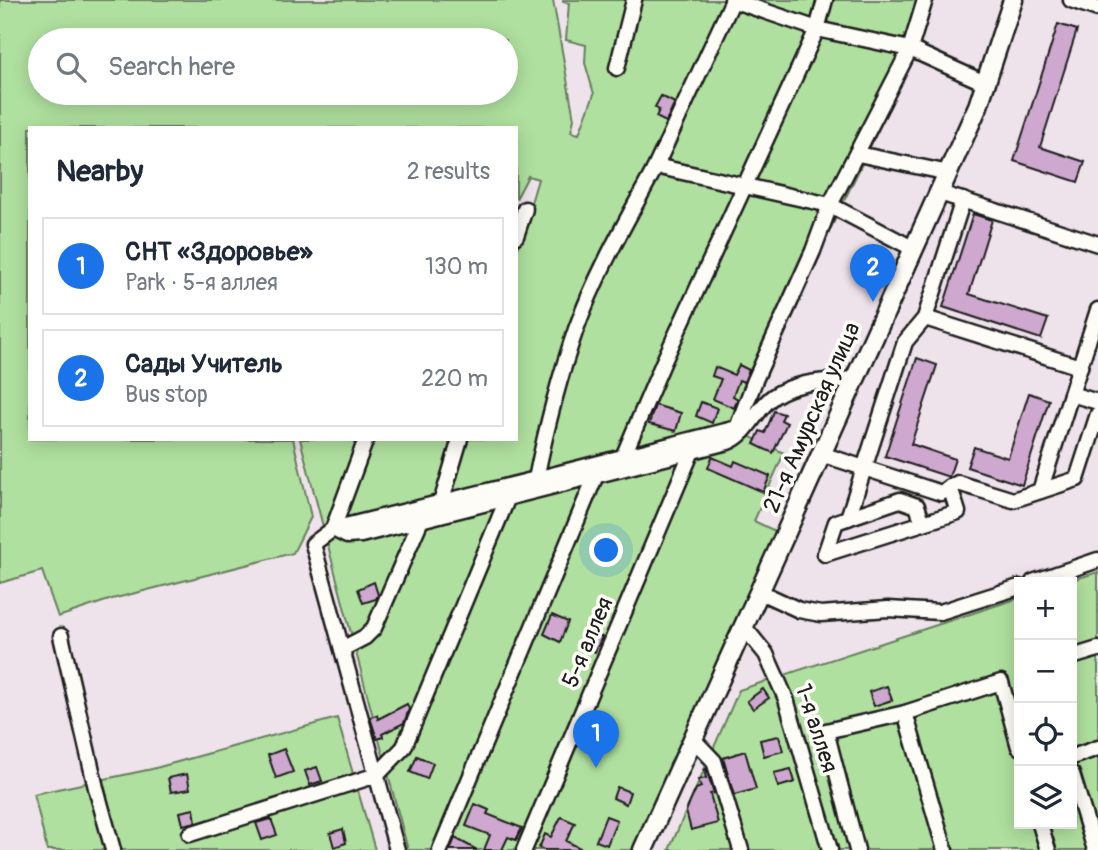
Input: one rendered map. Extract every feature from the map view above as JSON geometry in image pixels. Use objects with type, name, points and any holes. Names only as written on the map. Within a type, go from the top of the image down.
[{"type":"main road","name":"21-я Амурская улица","points":[[647,848],[854,379],[949,173],[987,84],[1013,0]]},
{"type":"street","points":[[617,68],[634,0]]},
{"type":"street","points":[[536,479],[548,421],[577,328],[604,263],[654,170],[733,0],[817,29],[910,49],[987,84]]},
{"type":"street","points":[[623,457],[663,363],[817,29],[825,0]]},
{"type":"street","points":[[392,849],[377,775],[313,544],[333,530],[737,428],[830,205],[910,49],[925,0]]},
{"type":"street","points":[[1071,0],[1098,9]]},
{"type":"street","points":[[858,154],[949,173]]},
{"type":"street","points":[[654,170],[670,167],[830,205],[914,249]]},
{"type":"street","points":[[940,193],[1098,244]]},
{"type":"street","points":[[848,518],[905,342],[925,317],[963,200]]},
{"type":"street","points":[[518,231],[526,209]]},
{"type":"street","points":[[1040,491],[1098,310]]},
{"type":"street","points":[[925,317],[1080,367]]},
{"type":"street","points":[[333,530],[353,536],[737,439],[773,396],[798,385],[854,379]]},
{"type":"street","points":[[1071,394],[1098,402]]},
{"type":"street","points":[[821,454],[941,493],[958,483],[1013,500],[1077,479],[1098,414]]},
{"type":"street","points":[[333,530],[365,441]]},
{"type":"street","points":[[441,503],[459,441]]},
{"type":"street","name":"5-я аллея","points":[[524,850],[692,451]]},
{"type":"street","points":[[440,850],[596,475]]},
{"type":"street","points":[[923,523],[917,506],[900,500],[836,522],[825,554],[958,512],[950,487]]},
{"type":"street","points":[[190,834],[377,775],[404,747],[508,497]]},
{"type":"street","points":[[342,649],[365,637],[374,628],[421,520]]},
{"type":"street","points":[[1047,577],[1098,560]]},
{"type":"street","points":[[760,592],[799,610],[821,614],[888,609],[940,612],[1014,589]]},
{"type":"street","name":"1-я аллея","points":[[744,627],[766,654],[786,699],[830,850]]},
{"type":"street","points":[[61,636],[113,850]]},
{"type":"street","points":[[1077,655],[1098,649]]},
{"type":"street","points":[[857,850],[826,731],[905,713],[1001,682],[1014,729]]},
{"type":"street","points":[[905,713],[945,850]]},
{"type":"street","points":[[693,739],[714,761],[741,850]]},
{"type":"street","points":[[1077,755],[1098,748]]},
{"type":"street","points":[[1077,789],[1096,848]]},
{"type":"street","points":[[1042,829],[1048,850]]},
{"type":"green space","points":[[0,0],[553,0],[574,119],[571,132],[579,134],[594,94],[585,63],[586,45],[566,40],[569,3],[563,0],[930,0],[915,54],[734,429],[784,453],[754,521],[777,532],[638,850],[408,850],[301,441],[518,441],[518,247],[538,179],[528,176],[518,195],[518,126],[28,126],[28,441],[293,441],[311,517],[293,553],[112,599],[58,617],[42,571],[0,583]]},
{"type":"green space","points":[[1098,572],[1098,850],[669,850],[739,690],[1014,600],[1014,829],[1077,829],[1077,579]]},
{"type":"green space","points":[[337,718],[375,850],[47,850],[34,794],[152,769]]},
{"type":"building","points":[[1058,24],[1077,30],[1040,147],[1085,162],[1078,182],[1014,161]]},
{"type":"building","points":[[661,96],[675,103],[666,122],[656,117],[659,110],[655,107]]},
{"type":"building","points":[[973,214],[992,220],[969,294],[1048,319],[1041,339],[943,307]]},
{"type":"building","points":[[917,358],[937,365],[911,444],[955,459],[949,477],[885,456]]},
{"type":"building","points":[[739,365],[749,370],[744,382],[739,380],[733,396],[738,399],[734,408],[713,399],[721,379],[712,376],[715,367],[734,375]]},
{"type":"building","points":[[1029,393],[1049,400],[1022,485],[967,467],[974,447],[1008,458]]},
{"type":"building","points":[[701,402],[717,408],[712,423],[696,416]]},
{"type":"building","points":[[655,405],[681,413],[676,431],[649,424]]},
{"type":"building","points":[[774,411],[784,414],[781,420],[787,423],[773,453],[754,444],[760,431],[765,433]]},
{"type":"building","points":[[712,457],[733,466],[735,461],[770,476],[763,492],[708,468]]},
{"type":"building","points":[[374,582],[378,595],[376,599],[363,603],[358,589]]},
{"type":"building","points":[[552,615],[568,622],[560,642],[544,634]]},
{"type":"building","points":[[586,630],[602,637],[595,652],[580,645]]},
{"type":"building","points":[[887,686],[892,700],[874,706],[869,692]]},
{"type":"building","points":[[763,689],[769,698],[753,709],[747,701]]},
{"type":"building","points":[[407,704],[409,709],[404,723],[377,739],[370,717],[377,715],[378,719]]},
{"type":"building","points":[[779,736],[783,751],[764,756],[760,740]]},
{"type":"building","points":[[284,749],[293,772],[276,778],[268,755]]},
{"type":"building","points":[[745,751],[756,789],[734,795],[723,758]]},
{"type":"building","points":[[417,756],[433,763],[427,779],[410,772]]},
{"type":"building","points":[[317,767],[322,781],[310,785],[305,771]]},
{"type":"building","points":[[706,769],[714,793],[710,794],[718,823],[691,830],[686,811],[696,789],[701,787],[698,780],[706,778]]},
{"type":"building","points":[[791,769],[795,782],[778,787],[774,773]]},
{"type":"building","points":[[187,774],[190,789],[171,792],[168,778]]},
{"type":"building","points":[[617,787],[630,792],[626,804],[613,798]]},
{"type":"building","points":[[475,804],[489,810],[487,814],[522,828],[516,840],[508,837],[502,850],[484,850],[490,835],[466,826]]},
{"type":"building","points":[[194,809],[196,822],[183,825],[180,812]]},
{"type":"building","points":[[606,816],[617,820],[607,845],[596,841]]},
{"type":"building","points":[[561,817],[575,823],[566,841],[584,850],[539,848],[545,834],[551,837]]},
{"type":"building","points":[[271,819],[277,835],[262,840],[256,823]]},
{"type":"building","points":[[343,829],[346,843],[334,847],[330,833]]},
{"type":"building","points":[[455,838],[477,850],[450,850]]},
{"type":"place","name":"Сады Учитель","points":[[873,302]]},
{"type":"place","name":"СНТ «Здоровье»","points":[[596,768]]}]
